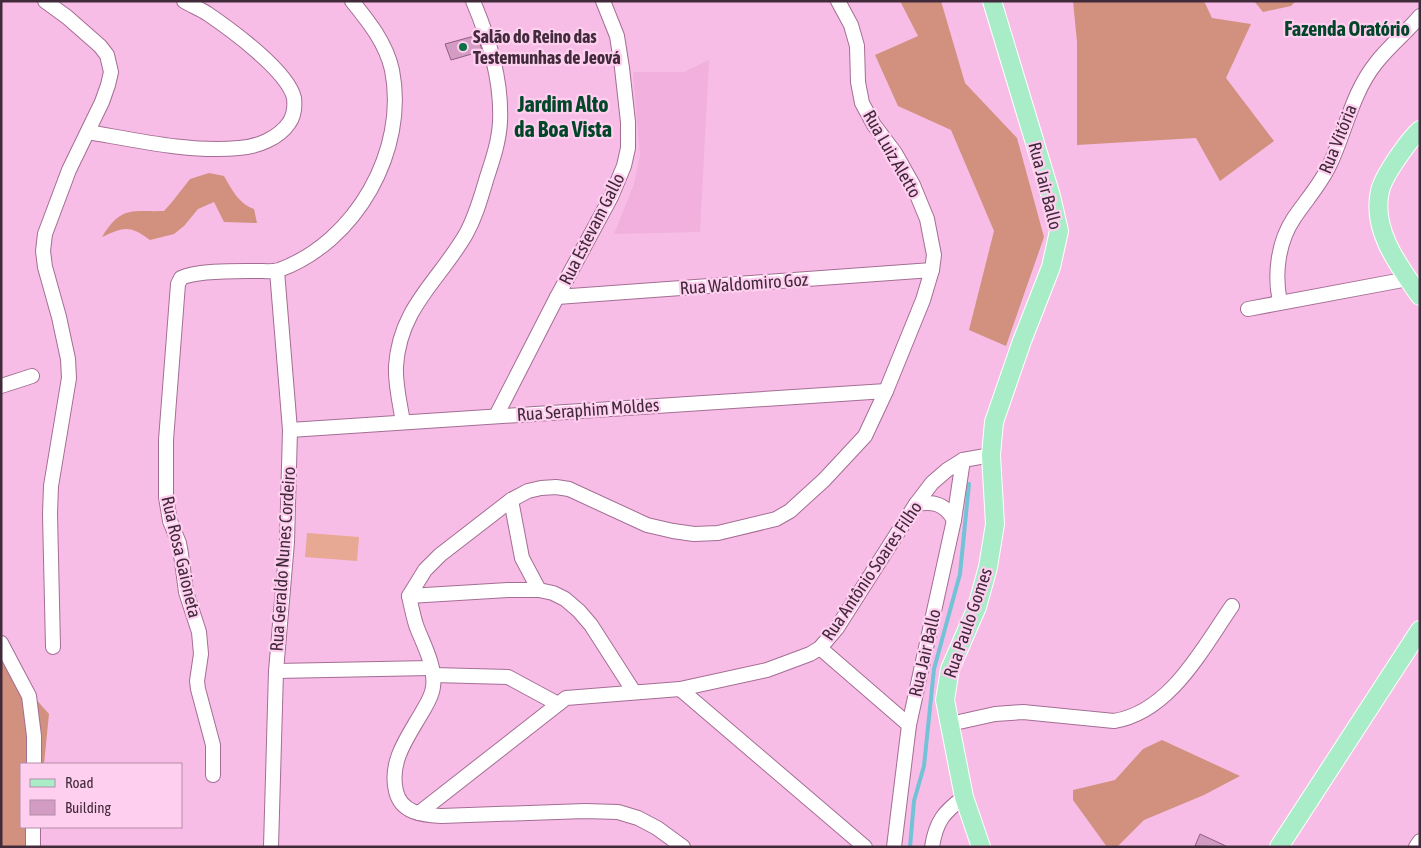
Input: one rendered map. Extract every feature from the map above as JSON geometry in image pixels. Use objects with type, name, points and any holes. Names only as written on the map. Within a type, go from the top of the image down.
[{"type":"main road","name":"Rua Jair Ballo","points":[[991,455],[994,422],[1022,340],[1051,267],[1059,231],[992,1]]},
{"type":"main road","points":[[1420,130],[1412,138],[1391,168],[1380,190],[1379,217],[1386,243],[1420,296]]},
{"type":"main road","name":"Rua Paulo Gomes","points":[[981,847],[964,797],[945,700],[950,669],[977,607],[988,567],[994,524],[991,455]]},
{"type":"main road","points":[[1279,847],[1418,638]]},
{"type":"street","points":[[45,1],[100,46],[107,55],[111,72],[108,85],[88,132],[75,155],[66,177],[45,234],[43,251],[45,268],[61,325],[68,359],[69,378],[51,486],[50,514],[54,647]]},
{"type":"street","points":[[88,132],[164,145],[240,148],[261,144],[285,129],[291,120],[294,110],[294,96],[286,82],[269,62],[238,36],[206,12],[184,1]]},
{"type":"street","points":[[277,271],[318,249],[334,236],[352,216],[368,193],[385,161],[393,127],[395,92],[392,69],[385,48],[369,22],[352,1]]},
{"type":"street","points":[[402,422],[396,367],[404,325],[417,301],[465,234],[479,206],[498,133],[500,103],[497,80],[491,49],[473,1]]},
{"type":"street","name":"Rua Estevam Gallo","points":[[496,416],[611,197],[624,166],[628,148],[628,122],[617,36],[603,1]]},
{"type":"street","name":"Rua Luiz Aletto","points":[[409,596],[425,570],[440,555],[511,500],[528,491],[556,487],[569,489],[647,525],[694,534],[718,534],[776,519],[801,502],[853,451],[865,436],[886,391],[923,300],[932,270],[934,255],[927,219],[913,186],[895,153],[874,126],[862,103],[858,82],[857,46],[851,25],[838,1]]},
{"type":"street","name":"Rua Vitória","points":[[1280,302],[1276,280],[1286,232],[1330,164],[1357,93],[1376,63],[1420,16]]},
{"type":"street","name":"Rua Waldomiro Goz","points":[[557,297],[932,270]]},
{"type":"street","name":"Rua Rosa Gaioneta","points":[[213,775],[213,745],[198,689],[201,654],[199,632],[186,592],[179,543],[170,521],[166,498],[167,421],[178,284],[181,278],[191,275],[277,271]]},
{"type":"street","name":"Rua Geraldo Nunes Cordeiro","points":[[271,847],[276,671],[287,542],[290,430],[277,271]]},
{"type":"street","points":[[1248,309],[1408,279]]},
{"type":"street","points":[[1,386],[32,376]]},
{"type":"street","name":"Rua Seraphim Moldes","points":[[290,430],[886,391]]},
{"type":"street","name":"Rua Antônio Soares Filho","points":[[419,813],[566,698],[680,688],[767,670],[810,654],[820,648],[837,628],[916,504],[932,483],[947,470],[963,460],[991,455]]},
{"type":"street","name":"Rua Jair Ballo","points":[[894,847],[909,726],[954,520],[963,460]]},
{"type":"street","points":[[511,500],[522,558],[539,590]]},
{"type":"street","points":[[916,504],[930,501],[949,511],[954,520]]},
{"type":"street","points":[[634,692],[591,626],[579,611],[565,599],[553,593],[539,590],[409,596],[416,625],[433,671],[433,688],[429,700],[400,751],[394,770],[397,798],[404,807],[419,813],[441,816],[585,810],[618,812],[638,818],[657,828],[683,847]]},
{"type":"street","points":[[950,724],[995,714],[1023,712],[1114,721],[1127,719],[1160,700],[1190,667],[1232,606]]},
{"type":"street","points":[[1,643],[29,696],[34,736],[34,763]]},
{"type":"street","points":[[820,648],[909,726]]},
{"type":"street","points":[[276,671],[433,671],[508,677],[558,704]]},
{"type":"street","points":[[680,688],[865,847]]},
{"type":"street","points":[[932,847],[938,823],[948,809],[964,797]]},
{"type":"street","points":[[33,828],[33,847]]},
{"type":"street","points":[[1416,847],[1420,840]]},
{"type":"shaded area","points":[[900,1],[941,1],[965,83],[1017,138],[1044,237],[1006,346],[969,330],[994,231],[951,130],[898,106],[875,55],[918,36]]},
{"type":"shaded area","points":[[1073,1],[1204,1],[1212,18],[1251,24],[1226,78],[1274,141],[1220,181],[1196,138],[1077,145],[1077,42]]},
{"type":"shaded area","points":[[1254,1],[1296,1],[1291,6],[1263,12]]},
{"type":"shaded area","points":[[709,60],[700,232],[614,234],[634,184],[640,155],[633,72],[684,72]]},
{"type":"shaded area","points":[[209,173],[224,176],[240,200],[254,209],[257,223],[224,222],[214,202],[198,209],[184,226],[174,234],[150,240],[137,232],[127,229],[102,237],[121,215],[135,211],[164,211],[190,179]]},
{"type":"shaded area","points":[[307,533],[359,537],[357,561],[305,557]]},
{"type":"shaded area","points":[[1,660],[49,714],[44,763],[20,763],[20,828],[38,828],[36,847],[1,847]]},
{"type":"shaded area","points":[[1162,740],[1240,776],[1204,795],[1144,820],[1117,847],[1107,847],[1073,800],[1073,790],[1115,780],[1143,749]]},
{"type":"building","name":"Salão do Reino das Testemunhas de Jeová","points":[[478,35],[482,51],[451,60],[445,44]]},
{"type":"building","points":[[1200,834],[1228,847],[1195,846]]},
{"type":"waterway","points":[[910,847],[914,801],[924,766],[934,669],[960,574],[969,484]]},
{"type":"place","name":"Salão do Reino das Testemunhas de Jeová","points":[[463,47]]},
{"type":"district","name":"Fazenda Oratório","points":[[1347,29]]},
{"type":"district","name":"Jardim Alto da Boa Vista","points":[[563,116]]}]
